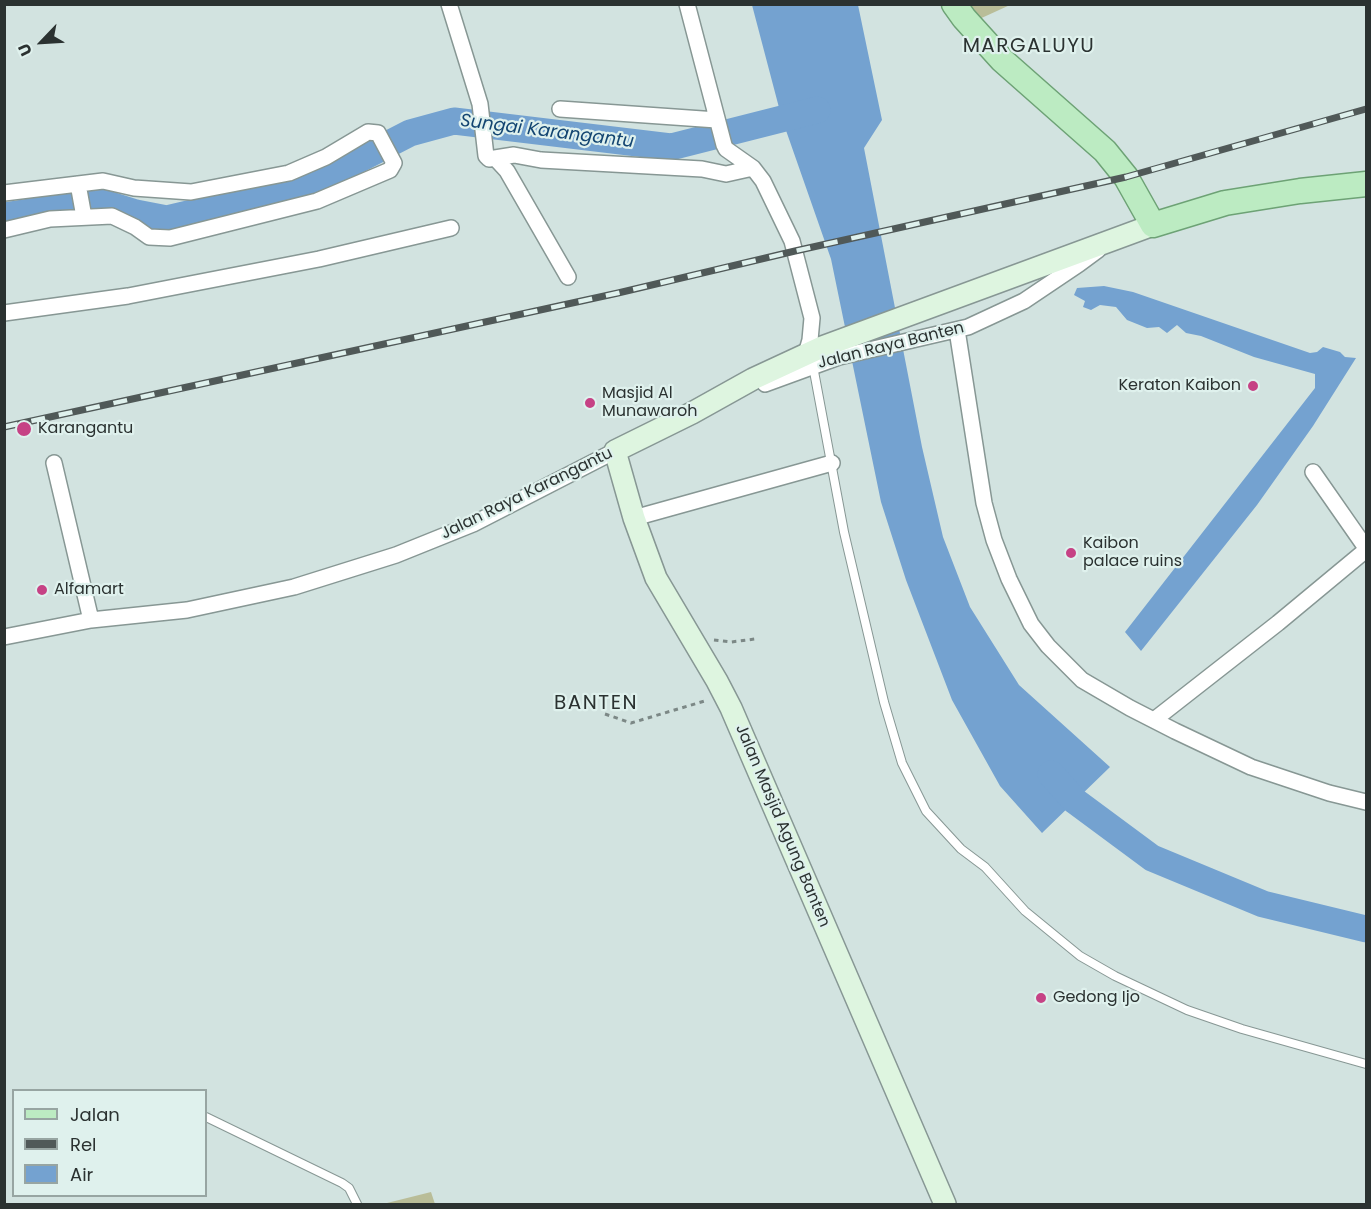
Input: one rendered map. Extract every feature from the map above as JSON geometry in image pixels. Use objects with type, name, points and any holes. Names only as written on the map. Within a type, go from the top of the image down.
[{"type":"main road","points":[[954,4],[1002,60],[1105,151],[1126,177],[1153,225]]},
{"type":"main road","name":"Jalan Raya Banten","points":[[923,309],[1153,225],[1225,203],[1300,191],[1366,184]]},
{"type":"main road","name":"Jalan Raya Karangantu","points":[[615,451],[692,413],[753,379],[838,350],[923,309]]},
{"type":"main road","name":"Jalan Masjid Agung Banten","points":[[615,451],[634,518],[656,578],[724,695],[945,1204]]},
{"type":"street","points":[[449,4],[480,104],[487,157],[514,155],[541,160],[702,169],[726,174],[753,168]]},
{"type":"street","points":[[687,4],[724,145],[726,149],[753,168],[763,181],[795,251],[812,318],[810,360]]},
{"type":"street","points":[[560,109],[718,122]]},
{"type":"street","points":[[4,193],[78,187],[103,181],[134,188],[191,192],[289,173],[326,157],[368,132],[378,133],[394,166],[390,170],[317,201],[170,238],[149,237],[112,216],[84,213],[4,230]]},
{"type":"street","points":[[495,158],[507,171],[568,277]]},
{"type":"street","points":[[78,187],[84,213]]},
{"type":"street","points":[[4,313],[140,293],[319,259],[451,228]]},
{"type":"street","name":"Jalan Raya Banten","points":[[838,350],[915,339],[957,330],[1024,301],[1109,241]]},
{"type":"street","points":[[957,330],[984,503],[994,540],[1009,579],[1031,624],[1048,646],[1082,680],[1154,720],[1251,767],[1329,793],[1366,802]]},
{"type":"street","name":"Jalan Raya Karangantu","points":[[4,637],[91,620],[187,610],[294,587],[396,555],[473,524],[615,451]]},
{"type":"street","points":[[54,463],[91,620]]},
{"type":"street","points":[[634,518],[832,463]]},
{"type":"street","points":[[1154,720],[1286,616],[1366,549],[1313,472]]},
{"type":"lane","points":[[810,360],[844,532],[892,733],[902,763],[926,810],[961,849],[985,867],[1025,911],[1080,956],[1115,976],[1187,1010],[1242,1029],[1366,1064]]},
{"type":"lane","points":[[207,1117],[342,1183],[349,1188],[357,1204]]},
{"type":"path","points":[[691,636],[731,642],[755,639]]},
{"type":"path","points":[[605,714],[631,723],[724,695]]},
{"type":"green space","points":[[963,5],[1010,5],[975,21]]},
{"type":"green space","points":[[431,1192],[435,1204],[383,1204]]},
{"type":"water","points":[[752,5],[858,5],[882,120],[864,148],[922,447],[943,537],[970,607],[1019,685],[1110,767],[1042,833],[1000,786],[952,700],[906,580],[881,502],[831,259],[782,119]]},
{"type":"water","points":[[1104,286],[1133,292],[1310,353],[1317,352],[1323,347],[1340,352],[1345,357],[1356,358],[1313,426],[1257,505],[1141,651],[1125,632],[1315,388],[1315,374],[1254,357],[1201,336],[1186,333],[1177,325],[1167,333],[1159,327],[1147,328],[1127,320],[1116,307],[1100,305],[1091,310],[1083,307],[1085,301],[1074,295],[1077,288]]},
{"type":"waterway","name":"Sungai Karangantu","points":[[4,216],[98,201],[136,213],[167,219],[307,186],[410,133],[454,121],[671,147],[817,110]]},
{"type":"waterway","points":[[1051,774],[1075,801],[1152,858],[1263,904],[1366,929]]},
{"type":"railway","points":[[4,427],[618,293],[1126,177],[1366,109]]},
{"type":"place","name":"Keraton Kaibon","points":[[1253,386]]},
{"type":"place","name":"Masjid Al Munawaroh","points":[[590,403]]},
{"type":"place","name":"Karangantu","points":[[24,429]]},
{"type":"place","name":"Kaibon palace ruins","points":[[1071,553]]},
{"type":"place","name":"Alfamart","points":[[42,590]]},
{"type":"place","name":"Gedong Ijo","points":[[1041,998]]},
{"type":"district","name":"MARGALUYU","points":[[1029,47]]},
{"type":"district","name":"BANTEN","points":[[596,704]]}]
